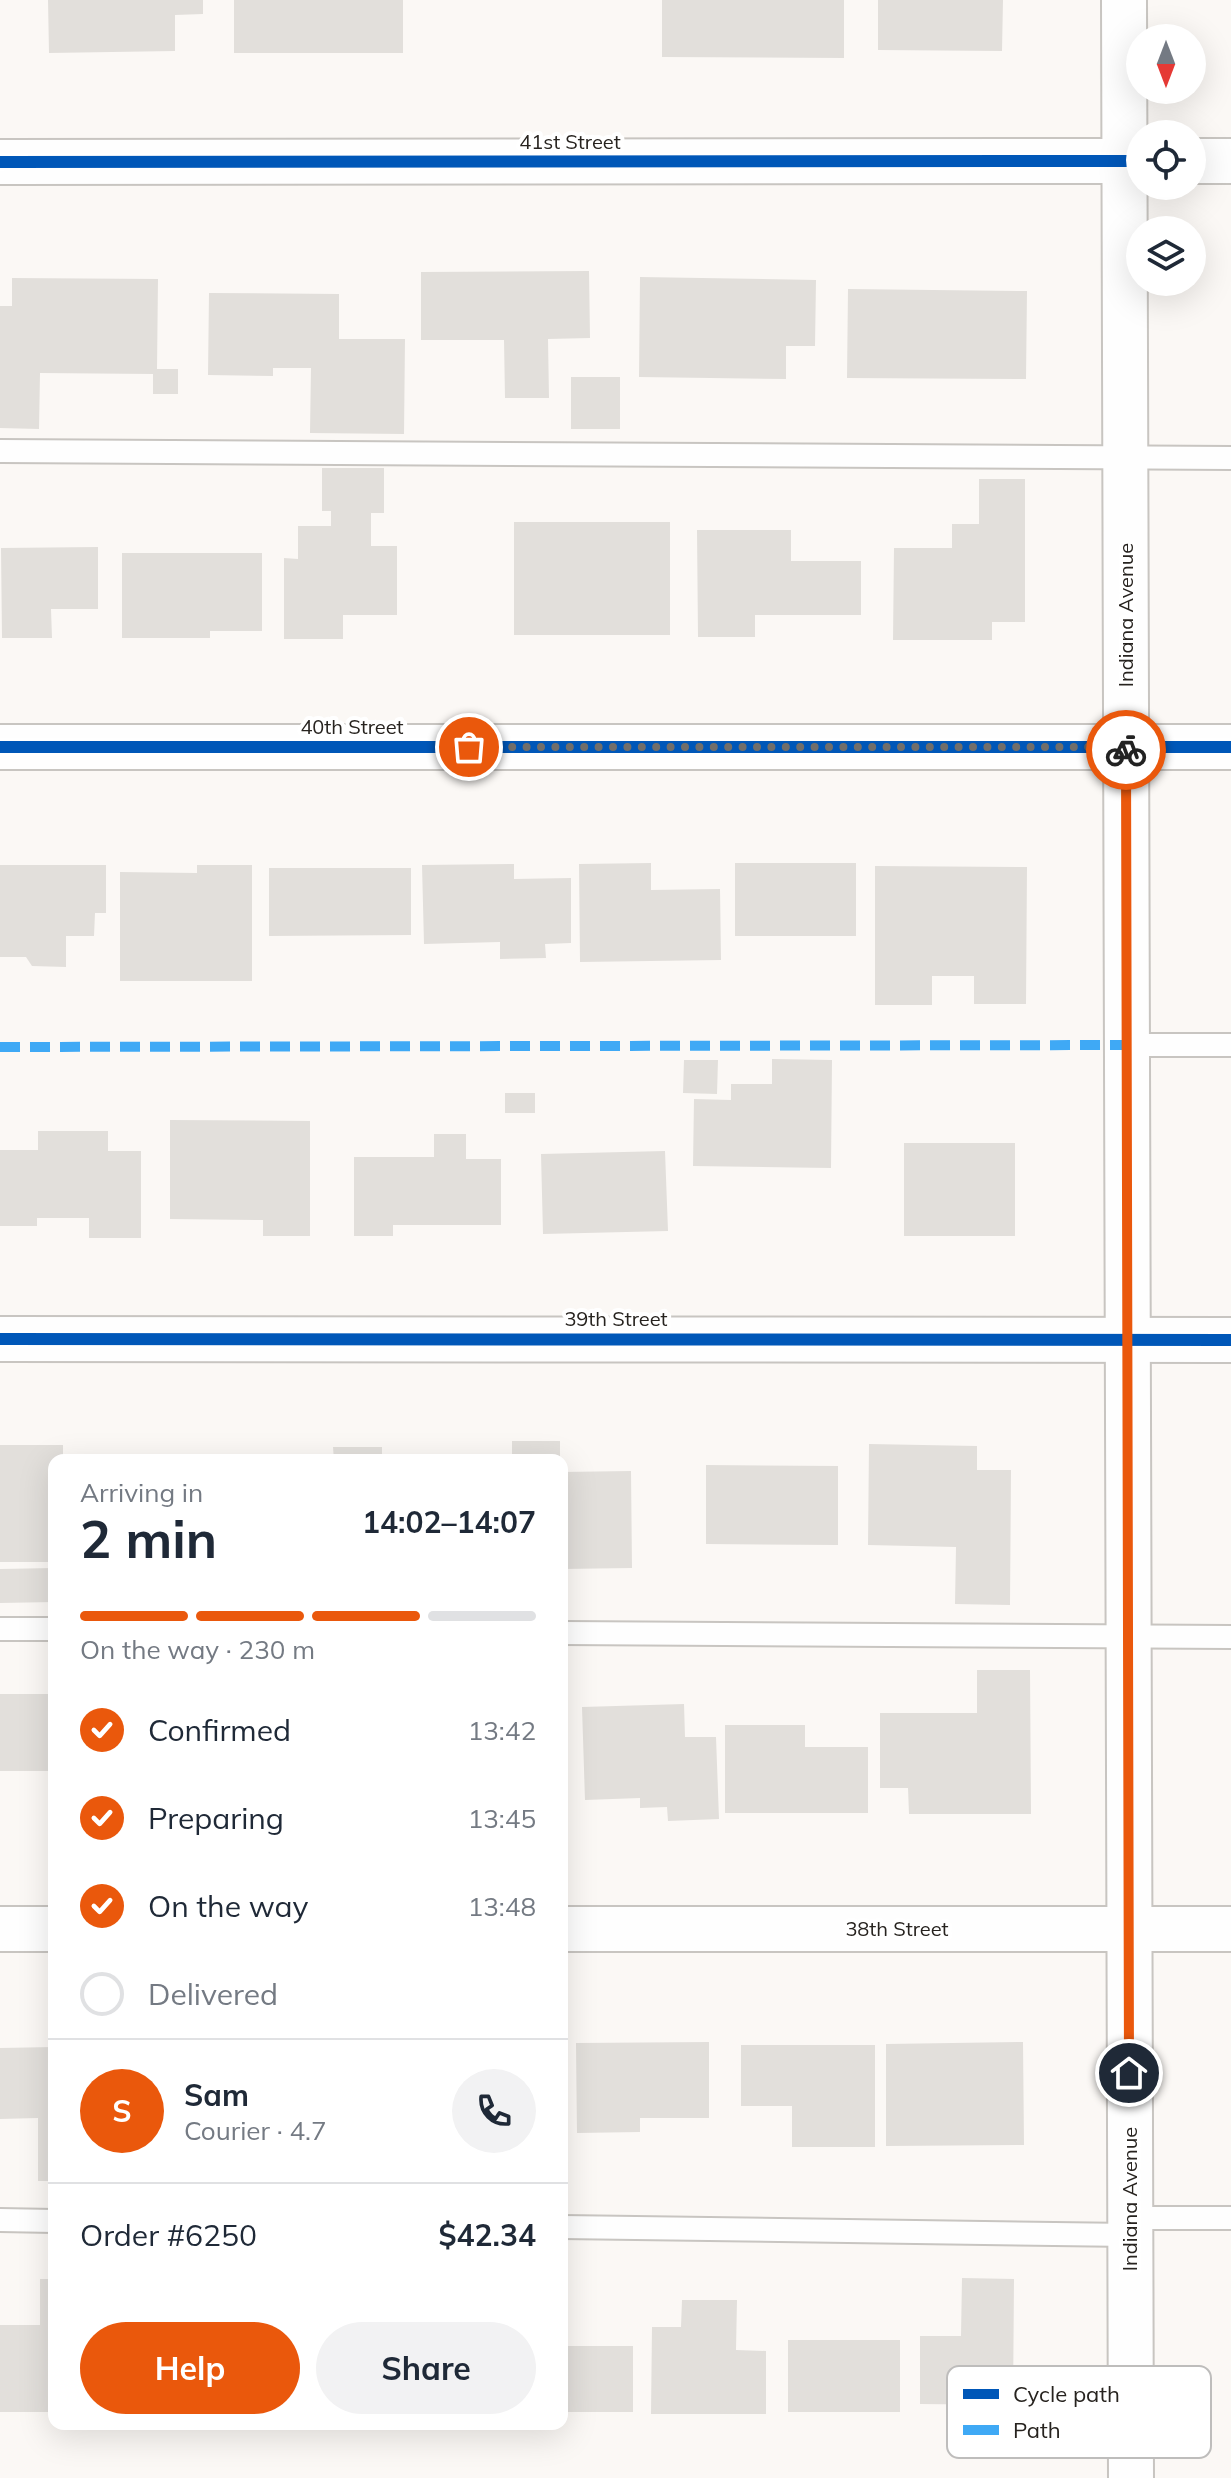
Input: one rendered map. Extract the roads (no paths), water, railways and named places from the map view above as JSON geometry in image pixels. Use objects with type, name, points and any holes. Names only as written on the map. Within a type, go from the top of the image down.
[{"type":"street","name":"Indiana Avenue","points":[[1124,0],[1130,120]]},
{"type":"street","name":"41st Street","points":[[0,162],[1126,161]]},
{"type":"street","points":[[1206,161],[1231,161]]},
{"type":"street","name":"Indiana Avenue","points":[[1131,200],[1125,458],[1131,2366]]},
{"type":"street","name":"40th Street","points":[[0,747],[1231,747]]},
{"type":"street","name":"39th Street","points":[[0,1339],[1231,1340]]},
{"type":"street","points":[[0,1929],[48,1929]]},
{"type":"street","name":"38th Street","points":[[568,1929],[1231,1929]]},
{"type":"street","name":"Indiana Avenue","points":[[1131,2458],[1131,2478]]},
{"type":"lane","points":[[0,451],[1231,458]]},
{"type":"lane","points":[[1126,1045],[1231,1045]]},
{"type":"lane","points":[[0,1629],[48,1629]]},
{"type":"lane","points":[[568,1633],[1231,1637]]},
{"type":"lane","points":[[568,2227],[1130,2226],[1231,2218]]},
{"type":"lane","points":[[0,2220],[48,2221]]}]
